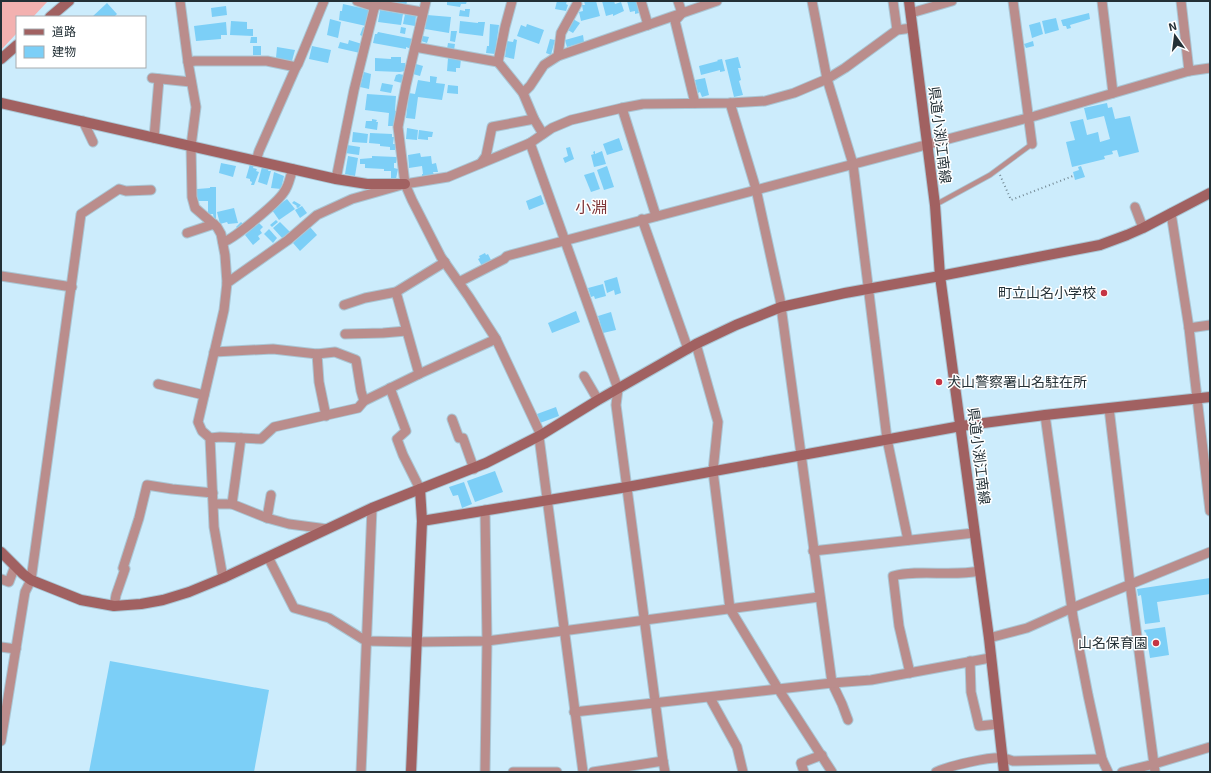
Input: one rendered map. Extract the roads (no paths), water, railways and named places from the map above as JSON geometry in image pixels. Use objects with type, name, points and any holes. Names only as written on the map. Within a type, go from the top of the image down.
[{"type":"street","points":[[51,16],[69,1]]},
{"type":"street","points":[[180,1],[191,82],[196,107],[191,146],[192,197],[195,208],[214,224],[221,234],[227,283],[224,310],[198,422],[202,431],[210,438],[214,493],[214,527],[223,578]]},
{"type":"street","points":[[256,161],[324,1]]},
{"type":"street","points":[[357,1],[422,12]]},
{"type":"street","points":[[426,1],[422,12],[398,127],[405,184],[445,262],[496,339],[540,436],[574,712],[583,772]]},
{"type":"street","points":[[498,62],[502,38],[512,1]]},
{"type":"street","points":[[641,1],[648,25]]},
{"type":"street","points":[[678,1],[682,13]]},
{"type":"street","points":[[523,93],[530,86],[544,65],[558,56],[717,1]]},
{"type":"street","points":[[812,1],[827,79],[853,164],[888,439],[908,540]]},
{"type":"street","points":[[893,1],[897,30]]},
{"type":"street","name":"県道小渕江南線","points":[[909,1],[935,205],[940,276],[961,426],[1004,772]]},
{"type":"street","points":[[911,13],[924,5],[952,1]]},
{"type":"street","points":[[1013,1],[1032,144]]},
{"type":"street","points":[[1102,1],[1113,93]]},
{"type":"street","points":[[1181,1],[1189,71]]},
{"type":"street","points":[[336,179],[354,90],[376,4]]},
{"type":"street","points":[[558,56],[561,33],[577,4]]},
{"type":"street","points":[[682,13],[675,21],[696,104]]},
{"type":"street","points":[[227,283],[288,240],[317,215],[352,199],[405,184],[448,178],[530,143],[552,128],[571,120],[643,104],[696,104],[765,101],[794,93],[827,79],[845,68],[897,30],[912,28]]},
{"type":"street","points":[[1,59],[16,46]]},
{"type":"street","points":[[415,47],[498,62],[523,93],[534,119],[543,134]]},
{"type":"street","points":[[188,62],[267,61],[296,67]]},
{"type":"street","points":[[459,282],[504,259],[507,256],[642,219],[1029,118],[1189,71],[1210,68]]},
{"type":"street","points":[[154,138],[156,79],[191,82]]},
{"type":"street","points":[[1,103],[336,179],[367,184],[405,184]]},
{"type":"street","points":[[730,103],[756,189],[781,307],[819,597],[832,683],[848,720]]},
{"type":"street","points":[[622,108],[656,216]]},
{"type":"street","points":[[481,163],[486,156],[492,127],[534,119]]},
{"type":"street","points":[[83,121],[93,142]]},
{"type":"street","points":[[530,143],[618,389],[616,405],[665,772]]},
{"type":"street","points":[[223,242],[233,238],[285,192],[293,169]]},
{"type":"street","points":[[1,741],[25,592],[31,580],[81,214],[119,189],[126,192],[151,190]]},
{"type":"street","points":[[1,552],[22,574],[31,580],[81,600],[114,606],[141,604],[163,600],[189,592],[223,578],[372,508],[474,469],[540,436],[598,400],[692,347],[736,325],[781,307],[845,293],[940,276],[1100,244],[1143,228],[1210,193]]},
{"type":"street","points":[[1135,207],[1143,228]]},
{"type":"street","points":[[1171,213],[1188,328],[1210,511]]},
{"type":"street","points":[[642,219],[692,347],[718,422],[713,471],[730,609],[779,690],[832,772]]},
{"type":"street","points":[[187,233],[214,224]]},
{"type":"street","points":[[344,305],[366,298],[396,292],[445,262]]},
{"type":"street","points":[[1,276],[72,287]]},
{"type":"street","points":[[396,292],[419,374]]},
{"type":"street","points":[[1188,328],[1210,326]]},
{"type":"street","points":[[345,334],[383,333],[406,330]]},
{"type":"street","points":[[210,438],[261,439],[274,427],[358,408],[364,401],[390,388],[496,339]]},
{"type":"street","points":[[214,352],[272,349],[317,354],[335,352],[356,360],[360,391],[364,401]]},
{"type":"street","points":[[317,354],[319,382],[326,416]]},
{"type":"street","points":[[584,376],[598,400]]},
{"type":"street","points":[[158,384],[204,395]]},
{"type":"street","points":[[390,388],[406,431],[397,439],[403,455],[420,489],[422,521],[411,772]]},
{"type":"street","points":[[422,521],[627,487],[801,454],[961,426],[1045,415],[1210,397]]},
{"type":"street","points":[[1109,408],[1130,584],[1155,768]]},
{"type":"street","points":[[1045,415],[1072,608],[1102,760],[1108,772]]},
{"type":"street","points":[[452,419],[459,438],[463,438],[474,469]]},
{"type":"street","points":[[232,504],[241,438]]},
{"type":"street","points":[[114,606],[116,595],[125,569],[123,568],[139,518],[147,485],[172,490],[214,493]]},
{"type":"street","points":[[267,518],[271,494]]},
{"type":"street","points":[[214,504],[232,504],[267,518],[289,524],[327,528]]},
{"type":"street","points":[[361,772],[372,508]]},
{"type":"street","points":[[485,772],[487,641],[486,510]]},
{"type":"street","points":[[813,551],[974,533]]},
{"type":"street","points":[[988,638],[1027,628],[1072,608],[1210,552]]},
{"type":"street","points":[[268,557],[294,608],[329,618],[366,640],[416,642],[487,641],[819,597]]},
{"type":"street","points":[[1,579],[9,582],[16,566]]},
{"type":"street","points":[[910,672],[899,626],[893,576],[904,573],[968,574],[979,571]]},
{"type":"street","points":[[1,647],[16,649]]},
{"type":"street","points":[[574,712],[871,680],[990,658]]},
{"type":"street","points":[[970,661],[971,692],[979,726],[998,724]]},
{"type":"street","points":[[710,698],[737,747],[743,772]]},
{"type":"street","points":[[1122,772],[1155,768],[1210,747]]},
{"type":"street","points":[[804,772],[801,763],[822,755]]},
{"type":"street","points":[[936,772],[944,768],[973,761],[1003,758],[1013,761],[1102,760]]},
{"type":"street","points":[[593,772],[663,761]]},
{"type":"street","points":[[513,772],[557,772]]},
{"type":"lane","points":[[935,205],[990,175],[1032,144]]},
{"type":"place","name":"町立山名小学校","points":[[1104,293]]},
{"type":"place","name":"犬山警察署山名駐在所","points":[[939,382]]},
{"type":"place","name":"山名保育園","points":[[1156,643]]},
{"type":"district","name":"小淵","points":[[591,207]]}]
